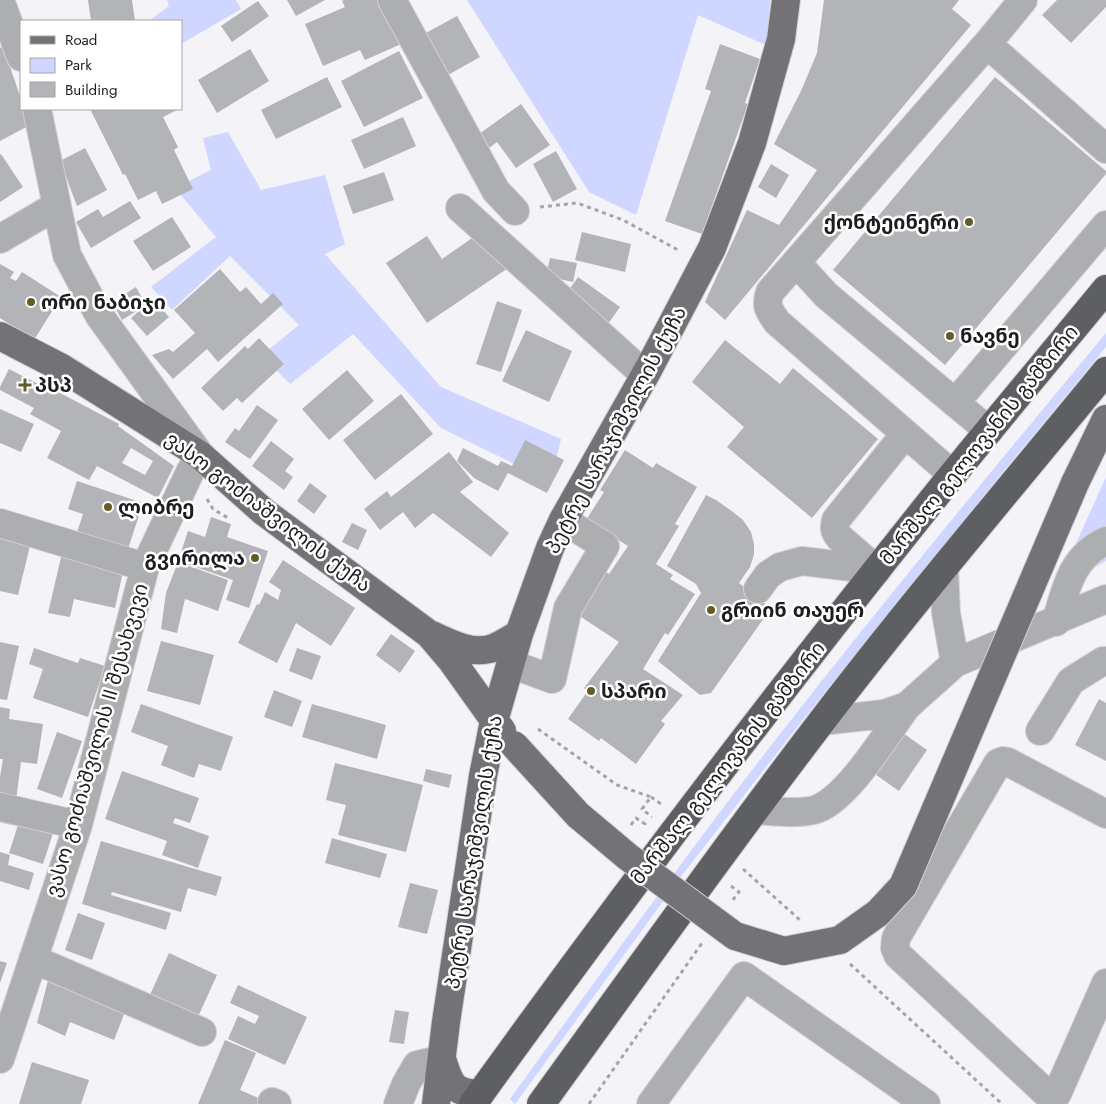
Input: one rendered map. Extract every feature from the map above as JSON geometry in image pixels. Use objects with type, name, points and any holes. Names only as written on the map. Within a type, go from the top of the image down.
[{"type":"highway","name":"მარშალ გელოვანის გამზირი","points":[[477,1099],[669,838],[877,570],[952,475],[1106,289]]},
{"type":"highway","points":[[541,1104],[822,721],[944,568],[1106,371]]},
{"type":"main road","name":"პეტრე სარაჯიშვილის ქუჩა","points":[[436,1104],[446,1022],[483,776],[494,721],[519,634],[550,548],[563,520],[705,264],[752,144],[780,39],[786,0]]},
{"type":"main road","name":"ვასო გოძიაშვილის ქუჩა","points":[[0,336],[62,368],[200,455],[264,512],[429,634],[452,661],[514,746],[578,815],[628,857],[735,936],[784,951],[840,940],[878,913],[903,886],[1075,483],[1106,418]]},
{"type":"main road","name":"ვასო გოძიაშვილის ქუჩა","points":[[429,634],[460,647],[479,651],[492,648],[519,634]]},
{"type":"main road","points":[[442,1059],[447,1076],[454,1087],[464,1094],[477,1099]]},
{"type":"street","points":[[0,0],[20,53]]},
{"type":"street","points":[[392,0],[496,191],[515,211]]},
{"type":"street","points":[[952,475],[777,322],[769,311],[767,302],[770,292],[1023,0]]},
{"type":"street","points":[[986,44],[1106,149]]},
{"type":"street","points":[[37,110],[67,255],[100,315],[200,455]]},
{"type":"street","points":[[0,239],[56,206]]},
{"type":"street","points":[[460,208],[645,375]]},
{"type":"street","points":[[955,403],[1106,225]]},
{"type":"street","points":[[796,262],[826,295],[989,431]]},
{"type":"street","points":[[877,570],[839,537],[834,525],[905,434]]},
{"type":"street","name":"ვასო გოძიაშვილის II შესახვევი","points":[[0,1059],[78,825],[145,567],[200,455]]},
{"type":"street","points":[[511,664],[552,679],[568,608],[605,546],[563,520]]},
{"type":"street","points":[[0,523],[145,567]]},
{"type":"street","points":[[1056,622],[1070,576],[1084,555],[1106,541]]},
{"type":"street","points":[[758,588],[768,575],[780,566],[802,560],[877,570]]},
{"type":"street","points":[[944,568],[946,613],[956,663]]},
{"type":"street","points":[[756,810],[804,812],[818,809],[834,798],[854,779],[907,706],[956,663],[1056,622],[1106,599]]},
{"type":"street","points":[[1040,731],[1071,681],[1106,661]]},
{"type":"street","points":[[822,721],[884,714],[907,706]]},
{"type":"street","points":[[1106,814],[1008,762],[1003,761],[998,764],[896,938],[894,948],[898,955],[926,982],[1045,1092],[1057,1094],[1106,983]]},
{"type":"street","points":[[0,807],[78,825]]},
{"type":"street","points":[[34,960],[202,1032]]},
{"type":"street","points":[[651,1104],[744,976],[926,1104]]},
{"type":"street","points":[[398,1104],[406,1084],[417,1065],[442,1059]]},
{"type":"path","points":[[515,211],[577,203],[623,220],[705,264]]},
{"type":"path","points":[[535,727],[617,785],[651,797],[661,804]]},
{"type":"path","points":[[651,797],[642,809],[652,818]]},
{"type":"path","points":[[739,866],[802,922]]},
{"type":"path","points":[[589,1104],[702,942]]},
{"type":"path","points":[[848,961],[1002,1104]]},
{"type":"green space","points":[[167,0],[236,0],[241,9],[182,43],[182,20],[150,20],[169,6]]},
{"type":"green space","points":[[467,0],[770,0],[768,46],[698,15],[636,215],[589,192]]},
{"type":"green space","points":[[228,132],[261,190],[325,175],[345,244],[325,254],[441,387],[561,439],[551,482],[441,428],[353,334],[290,384],[262,355],[299,325],[230,256],[172,310],[151,287],[216,237],[175,188],[211,170],[203,138]]},
{"type":"green space","points":[[1106,333],[1106,347],[805,717],[683,874],[515,1104],[510,1099],[745,779],[901,582]]},
{"type":"green space","points":[[1106,477],[1106,561],[1095,567],[1076,591],[1049,603]]},
{"type":"building","points":[[88,0],[132,0],[135,20],[91,20]]},
{"type":"building","points":[[287,0],[325,0],[296,16]]},
{"type":"building","points":[[379,0],[408,41],[365,60],[360,50],[323,66],[305,24],[345,7],[342,1]]},
{"type":"building","points":[[824,0],[959,0],[952,9],[971,25],[725,320],[705,302],[747,210],[779,225],[817,170],[774,144],[801,91],[817,53]]},
{"type":"building","points":[[1057,0],[1106,0],[1106,7],[1071,43],[1042,15]]},
{"type":"building","points":[[258,1],[269,16],[232,42],[221,26]]},
{"type":"building","points":[[457,16],[480,57],[448,75],[424,34]]},
{"type":"building","points":[[720,44],[760,59],[745,103],[748,104],[702,234],[665,221],[711,91],[705,89]]},
{"type":"building","points":[[3,46],[20,96],[20,110],[24,110],[30,125],[0,141],[0,48]]},
{"type":"building","points":[[250,49],[269,81],[217,113],[198,80]]},
{"type":"building","points":[[399,51],[423,98],[364,127],[341,81]]},
{"type":"building","points":[[327,77],[342,107],[276,139],[261,110]]},
{"type":"building","name":"ქონტეინერი","points":[[995,77],[1106,171],[1106,174],[945,365],[833,270]]},
{"type":"building","points":[[521,104],[550,145],[516,168],[497,142],[489,148],[479,134]]},
{"type":"building","points":[[177,110],[163,117],[178,147],[174,150],[193,189],[162,204],[156,191],[138,200],[125,174],[123,175],[91,111]]},
{"type":"building","points":[[403,117],[416,146],[364,169],[351,140]]},
{"type":"building","points":[[85,148],[107,190],[77,206],[60,161]]},
{"type":"building","points":[[556,151],[577,189],[553,202],[533,164]]},
{"type":"building","points":[[0,155],[23,187],[0,202]]},
{"type":"building","points":[[771,164],[789,175],[776,198],[758,187]]},
{"type":"building","points":[[384,172],[394,200],[353,214],[343,186]]},
{"type":"building","points":[[130,201],[141,218],[91,248],[76,222],[98,209],[103,217]]},
{"type":"building","points":[[172,217],[191,247],[153,271],[133,241]]},
{"type":"building","points":[[582,232],[631,244],[625,272],[575,260]]},
{"type":"building","points":[[478,234],[511,266],[427,323],[386,263],[427,236],[442,259]]},
{"type":"building","points":[[550,258],[577,263],[573,282],[546,276]]},
{"type":"building","name":"ორი ნაბიჯი","points":[[0,264],[14,272],[10,278],[16,281],[22,272],[61,297],[34,340],[0,318]]},
{"type":"building","points":[[220,269],[240,292],[246,287],[261,304],[273,293],[283,304],[218,362],[207,349],[173,379],[152,355],[169,349],[173,352],[195,333],[174,310]]},
{"type":"building","points":[[578,277],[620,307],[608,324],[566,294]]},
{"type":"building","points":[[136,287],[146,305],[122,320],[112,302]]},
{"type":"building","points":[[153,299],[169,317],[147,336],[131,318]]},
{"type":"building","points":[[497,301],[522,310],[501,372],[476,364]]},
{"type":"building","points":[[526,330],[572,351],[549,402],[502,381]]},
{"type":"building","points":[[259,338],[284,364],[242,403],[237,398],[223,411],[201,388],[245,346],[248,349]]},
{"type":"building","points":[[725,340],[780,384],[793,368],[878,439],[812,518],[727,447],[744,427],[692,382]]},
{"type":"building","points":[[9,369],[44,387],[45,385],[119,424],[118,426],[174,466],[158,498],[97,466],[89,480],[47,458],[61,431],[30,414],[34,408],[0,390]],"holes":[[[131,448],[153,461],[145,475],[122,463]]]},
{"type":"building","points":[[347,370],[374,401],[329,440],[302,409]]},
{"type":"building","points":[[401,394],[433,434],[375,480],[343,440]]},
{"type":"building","points":[[257,405],[278,420],[250,459],[225,442],[235,428],[239,431]]},
{"type":"building","points":[[0,409],[34,424],[21,452],[0,443]]},
{"type":"building","points":[[525,440],[564,460],[547,493],[508,473],[498,491],[474,478],[457,461],[463,448],[498,466],[501,461],[512,466]]},
{"type":"building","points":[[271,441],[294,459],[285,471],[293,477],[284,490],[252,466]]},
{"type":"building","points":[[625,450],[653,468],[656,463],[697,487],[675,524],[679,526],[656,564],[673,575],[670,579],[695,594],[668,635],[665,633],[643,669],[683,695],[661,721],[665,724],[636,764],[601,738],[599,741],[568,719],[587,692],[584,688],[619,642],[578,615],[606,572],[609,574],[628,546],[586,520],[604,492],[600,490]]},
{"type":"building","points":[[449,452],[473,482],[460,492],[509,533],[491,557],[433,513],[415,528],[403,512],[380,530],[364,509],[387,491],[391,497]]},
{"type":"building","points":[[77,481],[143,503],[127,552],[76,535],[83,514],[68,509]]},
{"type":"building","points":[[310,483],[327,496],[314,514],[297,501]]},
{"type":"building","points":[[706,495],[743,520],[751,532],[754,554],[750,567],[739,583],[771,608],[711,693],[700,695],[658,661],[701,593],[696,584],[667,566]]},
{"type":"building","points":[[211,517],[231,524],[227,537],[268,551],[249,608],[226,600],[233,580],[178,561],[188,531],[205,537]]},
{"type":"building","points":[[352,523],[367,530],[358,550],[342,542]]},
{"type":"building","points":[[0,534],[31,542],[18,595],[0,591]]},
{"type":"building","points":[[62,553],[124,567],[115,608],[74,599],[70,617],[48,613]]},
{"type":"building","points":[[283,560],[355,608],[331,646],[296,623],[277,663],[238,643],[265,592],[278,600],[281,590],[269,582]]},
{"type":"building","points":[[178,562],[228,580],[218,611],[185,599],[177,633],[161,629],[166,593]]},
{"type":"building","points":[[391,634],[415,651],[400,673],[376,655]]},
{"type":"building","points":[[161,641],[214,655],[200,705],[147,691]]},
{"type":"building","points":[[0,642],[19,646],[7,700],[0,699]]},
{"type":"building","points":[[34,648],[78,663],[80,658],[105,666],[88,717],[33,698],[43,669],[29,664]]},
{"type":"building","points":[[297,648],[321,656],[312,680],[289,671]]},
{"type":"building","points":[[274,690],[302,701],[292,727],[264,717]]},
{"type":"building","points":[[1099,699],[1106,703],[1106,761],[1075,745]]},
{"type":"building","points":[[141,704],[233,737],[221,771],[199,764],[194,778],[161,765],[168,746],[131,732]]},
{"type":"building","points":[[312,704],[386,725],[377,759],[302,737]]},
{"type":"building","points":[[0,707],[10,709],[9,719],[43,724],[37,764],[21,762],[16,800],[0,797],[0,777],[3,759],[0,759]]},
{"type":"building","points":[[900,731],[927,750],[899,791],[872,772]]},
{"type":"building","points":[[57,732],[82,741],[62,798],[37,789]]},
{"type":"building","points":[[335,763],[423,785],[406,852],[338,835],[346,805],[326,800]]},
{"type":"building","points":[[426,769],[452,775],[449,788],[423,781]]},
{"type":"building","points":[[122,771],[199,798],[190,823],[175,818],[173,823],[209,836],[198,868],[162,855],[167,841],[105,819]]},
{"type":"building","points":[[20,819],[54,830],[43,864],[9,853]]},
{"type":"building","points":[[332,838],[387,854],[380,878],[325,863]]},
{"type":"building","points":[[101,841],[222,877],[216,896],[188,888],[181,912],[112,892],[111,895],[171,913],[166,930],[82,904]]},
{"type":"building","points":[[0,852],[10,855],[8,865],[34,873],[29,890],[0,881]]},
{"type":"building","points":[[410,883],[438,890],[427,934],[398,927]]},
{"type":"building","points":[[78,913],[105,923],[92,960],[65,950]]},
{"type":"building","points":[[169,953],[217,975],[197,1019],[149,997]]},
{"type":"building","points":[[0,961],[7,963],[0,983]]},
{"type":"building","points":[[50,973],[128,1004],[114,1040],[70,1022],[65,1036],[37,1023]]},
{"type":"building","points":[[238,985],[307,1017],[285,1065],[228,1039],[238,1016],[255,1024],[259,1016],[230,1003]]},
{"type":"building","points":[[395,1010],[409,1012],[404,1044],[389,1042]]},
{"type":"building","points":[[225,1040],[256,1053],[240,1090],[263,1100],[261,1104],[198,1104]]},
{"type":"building","points":[[32,1062],[89,1080],[81,1104],[19,1104]]},
{"type":"place","name":"ქონტეინერი","points":[[969,222]]},
{"type":"place","name":"ორი ნაბიჯი","points":[[31,302]]},
{"type":"place","name":"ნავნე","points":[[950,336]]},
{"type":"place","name":"პსპ","points":[[25,385]]},
{"type":"place","name":"ლიბრე","points":[[108,507]]},
{"type":"place","name":"გვირილა","points":[[255,558]]},
{"type":"place","name":"გრიინ თაუერ","points":[[711,610]]},
{"type":"place","name":"სპარი","points":[[591,691]]}]
